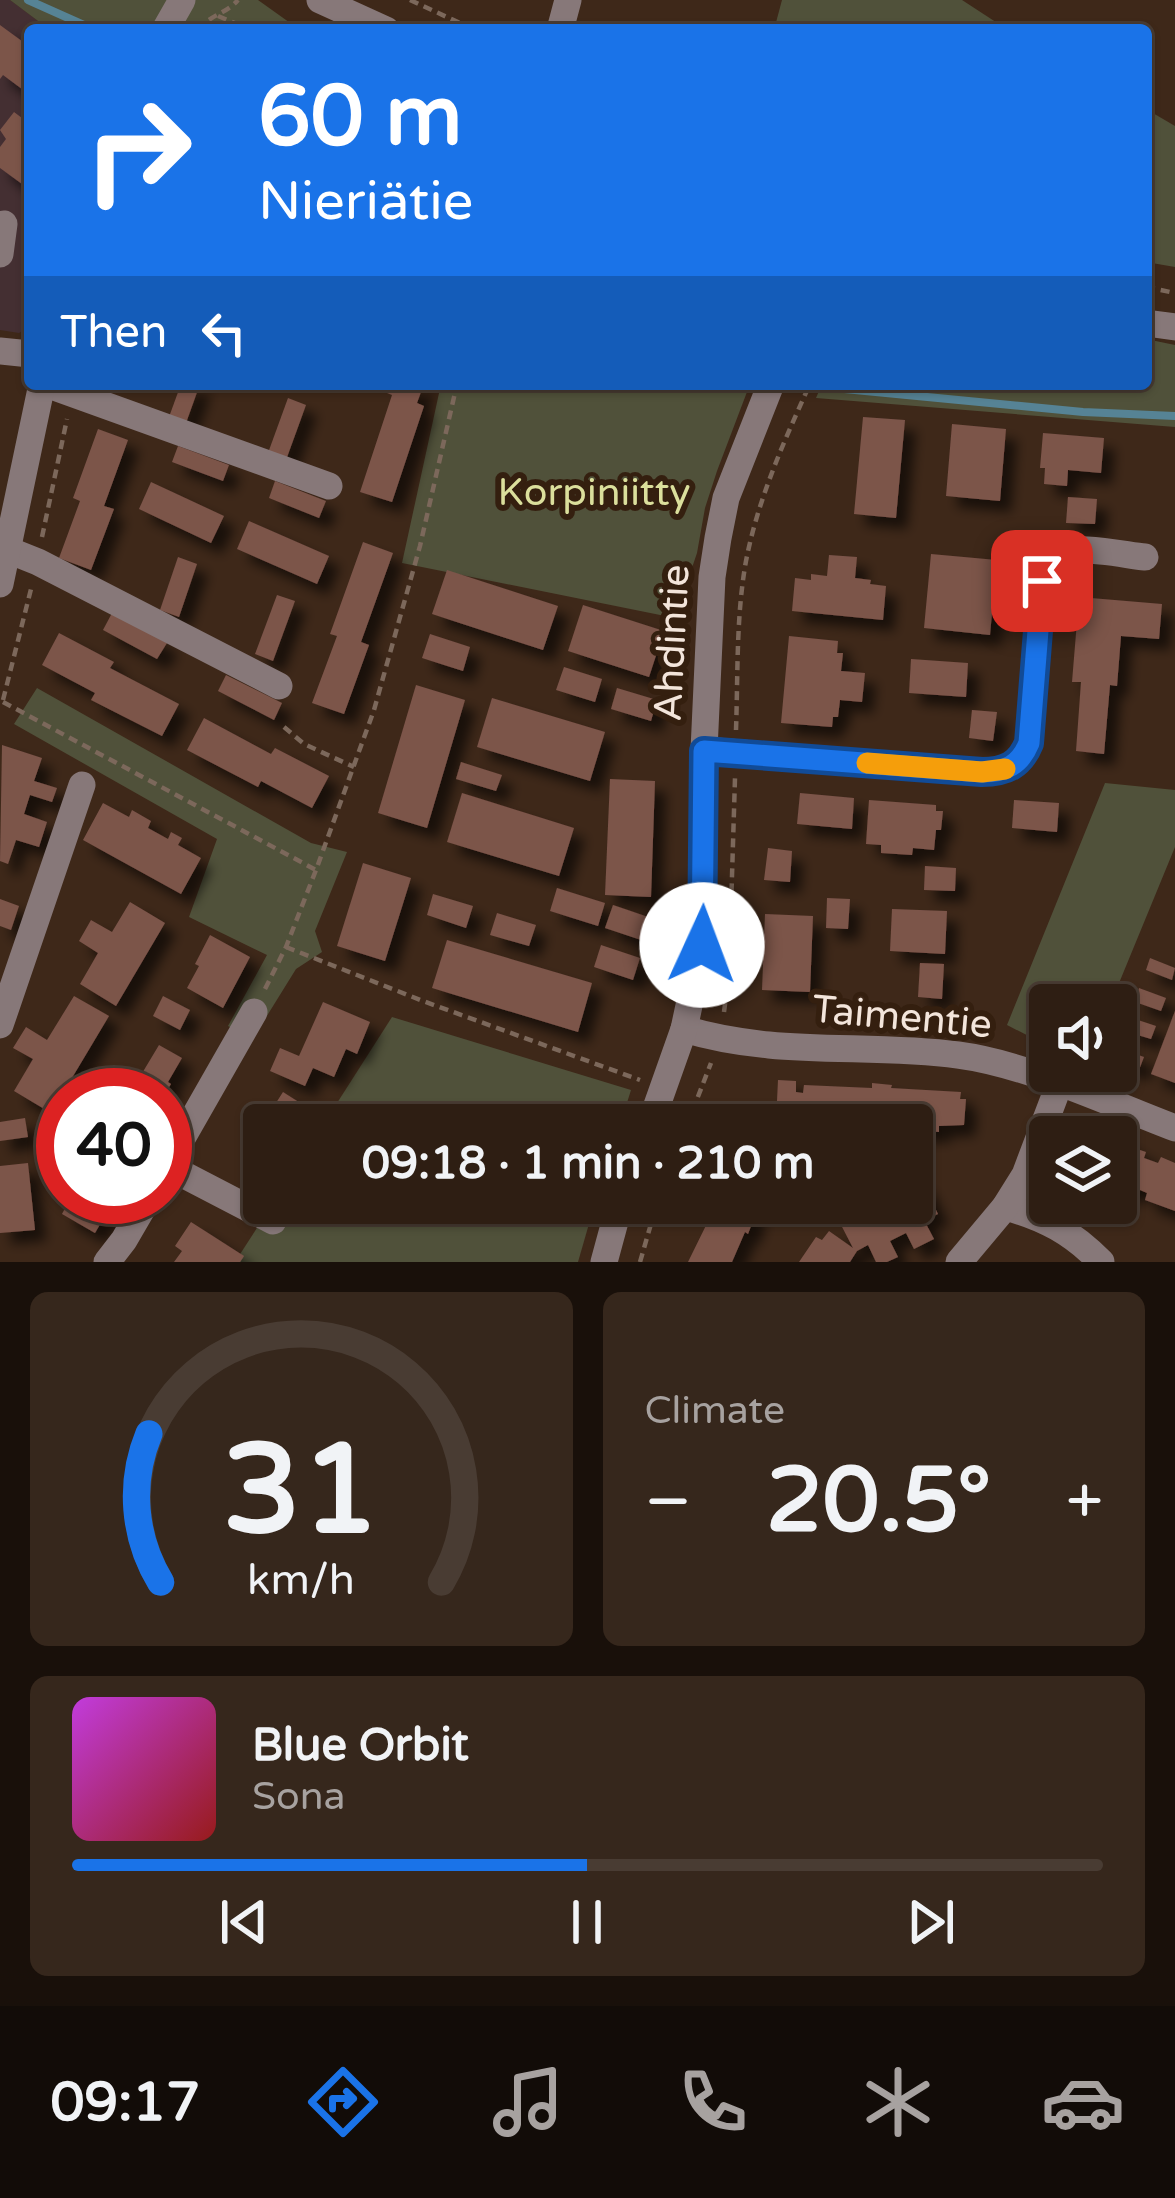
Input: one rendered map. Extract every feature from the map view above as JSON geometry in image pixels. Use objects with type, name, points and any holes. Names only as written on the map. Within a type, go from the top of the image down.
[{"type":"street","points":[[320,0],[373,24]]},
{"type":"street","points":[[0,254],[4,224]]},
{"type":"street","points":[[0,584],[43,390]]},
{"type":"street","points":[[61,390],[329,486]]},
{"type":"street","name":"Ahdintie","points":[[659,1104],[684,1029],[702,945],[704,751],[718,538],[726,498],[769,390]]},
{"type":"street","points":[[8,550],[279,686]]},
{"type":"street","points":[[704,751],[982,772],[1007,769],[1017,764],[1029,743],[1041,591],[1050,562],[1057,554],[1079,550],[1145,557]]},
{"type":"street","points":[[0,1025],[82,785]]},
{"type":"street","points":[[192,1121],[254,1012]]},
{"type":"street","name":"Taimentie","points":[[684,1029],[744,1044],[971,1057],[1029,1073]]},
{"type":"street","points":[[958,1262],[1005,1207],[1025,1175],[1056,1092]]},
{"type":"street","name":"Taimentie","points":[[1080,1092],[1175,1128]]},
{"type":"street","points":[[192,1180],[243,1206]]},
{"type":"street","points":[[1005,1207],[1063,1229],[1101,1262]]},
{"type":"street","points":[[107,1262],[133,1224]]},
{"type":"street","points":[[604,1262],[614,1224]]},
{"type":"path","points":[[204,24],[238,0]]},
{"type":"path","points":[[410,0],[462,24]]},
{"type":"path","points":[[214,14],[237,24]]},
{"type":"path","points":[[254,1012],[286,947],[374,710],[420,546],[456,390]]},
{"type":"path","points":[[0,663],[12,667]]},
{"type":"path","points":[[2,702],[316,870]]},
{"type":"path","points":[[284,728],[304,744],[353,767]]},
{"type":"path","points":[[286,947],[698,1099]]},
{"type":"path","points":[[640,1262],[651,1224]]},
{"type":"shaded area","points":[[0,0],[10,0],[42,24],[24,24],[24,330],[0,330]]},
{"type":"green space","points":[[10,0],[258,0],[292,24],[42,24]]},
{"type":"green space","points":[[782,0],[962,0],[999,24],[776,24]]},
{"type":"green space","points":[[1152,113],[1175,126],[1175,267],[1152,263]]},
{"type":"green space","points":[[1152,340],[1175,345],[1175,427],[816,398],[819,390],[1152,390]]},
{"type":"green space","name":"Korpiniitty","points":[[440,390],[748,390],[705,508],[697,553],[675,618],[402,563]]},
{"type":"green space","points":[[37,688],[311,843],[347,852],[315,931],[322,952],[296,969],[252,1040],[228,1026],[267,955],[189,917],[217,839],[14,724]]},
{"type":"green space","points":[[1105,783],[1175,790],[1175,847],[1119,984],[1029,984],[1029,1036],[1007,1025]]},
{"type":"green space","points":[[392,1017],[631,1090],[627,1104],[336,1104]]},
{"type":"green space","points":[[259,1224],[589,1224],[578,1262],[235,1262]]},
{"type":"building","points":[[0,25],[24,43],[24,91],[3,75],[0,79]]},
{"type":"building","points":[[14,112],[22,118],[22,184],[0,168],[0,147],[6,139],[0,130]]},
{"type":"building","points":[[179,390],[198,390],[186,423],[169,417]]},
{"type":"building","points":[[422,390],[417,403],[424,406],[392,502],[360,492],[392,395],[387,393]]},
{"type":"building","points":[[288,398],[306,405],[286,460],[268,453]]},
{"type":"building","points":[[863,417],[905,420],[896,518],[854,514]]},
{"type":"building","points":[[952,424],[1006,429],[1000,501],[946,496]]},
{"type":"building","points":[[98,429],[128,440],[104,506],[114,509],[91,570],[59,558],[80,501],[73,498]]},
{"type":"building","points":[[1043,433],[1104,438],[1101,473],[1068,470],[1067,486],[1044,484],[1045,468],[1040,468]]},
{"type":"building","points":[[178,446],[229,465],[223,481],[172,462]]},
{"type":"building","points":[[275,481],[326,501],[319,518],[269,498]]},
{"type":"building","points":[[151,482],[224,516],[211,543],[139,509]]},
{"type":"building","points":[[1068,497],[1097,499],[1095,524],[1066,523]]},
{"type":"building","points":[[249,521],[329,556],[317,584],[237,549]]},
{"type":"building","points":[[363,542],[393,553],[361,642],[369,645],[344,714],[312,703],[337,636],[330,634]]},
{"type":"building","points":[[931,554],[997,560],[990,635],[924,628]]},
{"type":"building","points":[[829,555],[857,557],[855,578],[886,586],[883,620],[792,611],[795,578],[827,576]]},
{"type":"building","points":[[178,557],[197,564],[179,617],[160,610]]},
{"type":"building","points":[[447,570],[558,606],[543,650],[432,614]]},
{"type":"building","points":[[277,595],[295,601],[273,661],[255,654]]},
{"type":"building","points":[[1079,597],[1162,604],[1159,639],[1121,636],[1117,686],[1110,685],[1104,754],[1076,751],[1081,682],[1072,682]]},
{"type":"building","points":[[583,605],[664,631],[649,677],[568,651]]},
{"type":"building","points":[[112,613],[167,643],[157,659],[103,630]]},
{"type":"building","points":[[59,633],[114,662],[110,668],[179,704],[162,736],[91,700],[95,693],[42,665]]},
{"type":"building","points":[[430,634],[470,647],[463,671],[422,658]]},
{"type":"building","points":[[789,636],[838,641],[837,653],[843,653],[841,671],[865,673],[862,702],[840,700],[832,727],[781,723]]},
{"type":"building","points":[[911,659],[968,663],[966,697],[909,693]]},
{"type":"building","points":[[564,667],[602,679],[595,702],[556,690]]},
{"type":"building","points":[[226,675],[282,703],[274,720],[218,691]]},
{"type":"building","points":[[416,685],[465,700],[427,828],[378,813]]},
{"type":"building","points":[[617,688],[657,700],[651,721],[611,709]]},
{"type":"building","points":[[492,698],[605,732],[590,781],[477,747]]},
{"type":"building","points":[[972,710],[997,712],[993,741],[969,738]]},
{"type":"building","points":[[204,718],[271,754],[275,748],[329,776],[312,808],[261,781],[258,787],[187,750]]},
{"type":"building","points":[[2,745],[42,758],[34,781],[57,788],[52,802],[30,795],[24,814],[47,822],[39,847],[16,840],[8,864],[0,861]]},
{"type":"building","points":[[461,762],[502,775],[496,791],[456,779]]},
{"type":"building","points":[[610,779],[655,781],[651,897],[605,895]]},
{"type":"building","points":[[462,793],[574,828],[559,876],[447,842]]},
{"type":"building","points":[[800,793],[854,798],[852,829],[797,824]]},
{"type":"building","points":[[869,800],[936,805],[936,811],[943,811],[934,850],[913,848],[912,855],[881,853],[881,845],[866,844]]},
{"type":"building","points":[[1014,800],[1059,803],[1057,832],[1012,828]]},
{"type":"building","points":[[103,803],[129,817],[132,810],[151,821],[148,828],[168,839],[171,832],[182,838],[178,845],[201,858],[181,894],[83,840]]},
{"type":"building","points":[[768,848],[792,851],[790,882],[764,880]]},
{"type":"building","points":[[363,863],[411,878],[385,961],[337,946]]},
{"type":"building","points":[[925,866],[956,868],[955,891],[924,890]]},
{"type":"building","points":[[557,888],[605,903],[598,926],[550,911]]},
{"type":"building","points":[[433,894],[473,906],[466,928],[427,915]]},
{"type":"building","points":[[827,898],[850,899],[848,929],[826,928]]},
{"type":"building","points":[[0,899],[19,906],[11,930],[0,926]]},
{"type":"building","points":[[130,902],[165,923],[116,1006],[80,984],[98,953],[79,941],[91,920],[112,932]]},
{"type":"building","points":[[613,905],[660,921],[653,944],[605,928]]},
{"type":"building","points":[[892,909],[947,911],[945,954],[890,951]]},
{"type":"building","points":[[497,913],[536,925],[529,946],[490,935]]},
{"type":"building","points":[[765,914],[813,916],[810,992],[762,990]]},
{"type":"building","points":[[210,935],[250,957],[223,1008],[187,988]]},
{"type":"building","points":[[447,940],[592,983],[578,1032],[432,988]]},
{"type":"building","points":[[601,945],[640,958],[633,980],[594,967]]},
{"type":"building","points":[[1150,958],[1175,968],[1172,980],[1146,970]]},
{"type":"building","points":[[920,963],[944,964],[942,999],[918,997]]},
{"type":"building","points":[[1139,988],[1166,998],[1161,1011],[1137,1003]]},
{"type":"building","points":[[74,996],[109,1016],[78,1068],[36,1068],[36,1104],[14,1091],[33,1059],[13,1048],[26,1027],[47,1040]]},
{"type":"building","points":[[163,996],[190,1010],[180,1030],[153,1016]]},
{"type":"building","points":[[323,1002],[370,1022],[357,1054],[346,1049],[334,1077],[313,1068],[305,1086],[270,1071],[280,1048],[299,1056]]},
{"type":"building","points":[[1175,1011],[1175,1083],[1151,1074]]},
{"type":"building","points":[[1137,1020],[1156,1026],[1151,1039],[1137,1035]]},
{"type":"building","points":[[159,1045],[182,1058],[176,1068],[145,1068]]},
{"type":"building","points":[[778,1080],[796,1081],[796,1092],[803,1093],[804,1085],[872,1088],[872,1083],[961,1092],[960,1099],[966,1099],[964,1125],[939,1126],[939,1132],[933,1132],[933,1104],[777,1104]]},
{"type":"building","points":[[283,1092],[302,1104],[275,1104]]},
{"type":"building","points":[[25,1118],[28,1137],[0,1141],[0,1122]]},
{"type":"building","points":[[1137,1149],[1146,1152],[1144,1158],[1158,1163],[1161,1157],[1175,1163],[1175,1211],[1145,1200],[1147,1193],[1137,1189]]},
{"type":"building","points":[[28,1163],[35,1230],[0,1233],[0,1166]]},
{"type":"building","points":[[192,1223],[244,1256],[240,1262],[174,1262],[182,1251],[175,1246]]},
{"type":"building","points":[[79,1224],[100,1224],[95,1233]]},
{"type":"building","points":[[707,1224],[752,1224],[732,1262],[688,1262]]},
{"type":"building","points":[[841,1224],[926,1224],[934,1239],[914,1249],[906,1233],[890,1241],[898,1257],[887,1262],[876,1262],[868,1245],[850,1262],[799,1262],[816,1237],[822,1240],[829,1231],[853,1248]]},
{"type":"waterway","points":[[28,0],[82,24]]},
{"type":"waterway","points":[[855,390],[1175,416]]},
{"type":"slow traffic","points":[[867,763],[982,772],[1005,769]]},
{"type":"route","points":[[702,945],[704,751],[982,772],[1017,764],[1029,743],[1042,581]]}]
